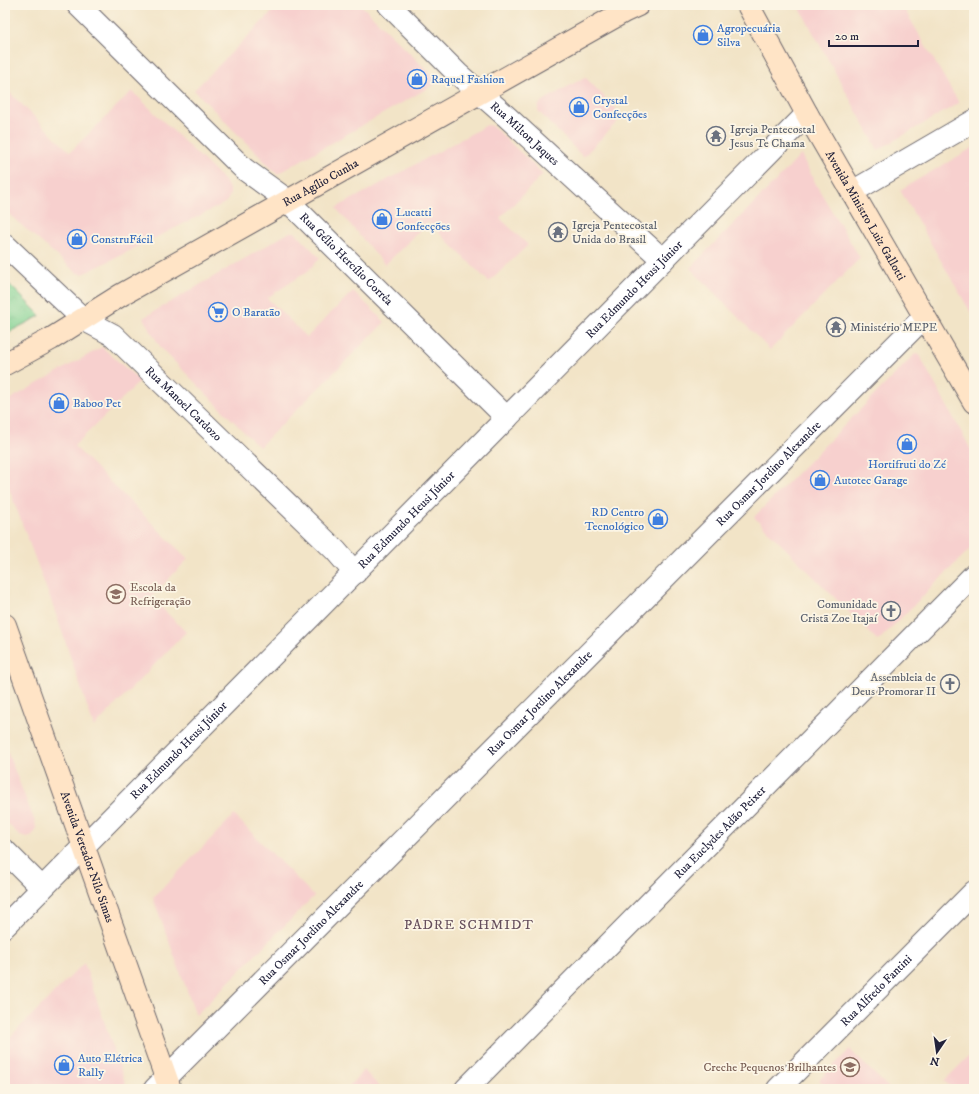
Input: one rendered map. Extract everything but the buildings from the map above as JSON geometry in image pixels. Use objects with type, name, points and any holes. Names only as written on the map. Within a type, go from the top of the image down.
[{"type":"main road","name":"Rua Agílio Cunha","points":[[5,364],[51,339],[121,295],[287,200],[638,5]]},
{"type":"main road","name":"Avenida Ministro Luiz Gallotti","points":[[748,5],[807,114],[974,402]]},
{"type":"main road","name":"Avenida Vereador Nilo Simas","points":[[5,625],[84,846],[164,1085]]},
{"type":"street","name":"Rua Gélio Hercílio Corrêa","points":[[78,5],[244,169],[287,200],[508,418]]},
{"type":"street","name":"Rua Milton Jaques","points":[[389,5],[458,74],[480,92],[663,260]]},
{"type":"street","name":"Rua Edmundo Heusi Júnior","points":[[5,926],[807,114]]},
{"type":"street","points":[[852,192],[974,121]]},
{"type":"street","name":"Rua Manoel Cardozo","points":[[5,245],[83,319],[113,335],[330,546],[355,573]]},
{"type":"street","name":"Rua Osmar Jordino Alexandre","points":[[164,1085],[924,317]]},
{"type":"street","name":"Rua Euclydes Adão Peixer","points":[[466,1089],[974,575]]},
{"type":"street","points":[[5,851],[42,888]]},
{"type":"street","name":"Rua Alfredo Fantini","points":[[778,1089],[974,892]]},
{"type":"shaded area","points":[[279,5],[361,5],[436,79],[435,84],[277,174],[194,90]]},
{"type":"shaded area","points":[[798,5],[902,5],[959,103],[878,150]]},
{"type":"shaded area","points":[[585,77],[623,116],[583,157],[538,111],[538,107],[541,102]]},
{"type":"shaded area","points":[[5,88],[70,152],[132,91],[225,181],[230,191],[230,195],[226,202],[221,205],[83,274],[77,273],[5,211]]},
{"type":"shaded area","points":[[487,125],[496,129],[543,174],[500,218],[528,245],[489,282],[428,222],[385,265],[336,208]]},
{"type":"shaded area","points":[[974,147],[974,318],[900,190]]},
{"type":"shaded area","points":[[801,155],[818,188],[860,258],[770,350],[690,268]]},
{"type":"shaded area","points":[[290,232],[295,232],[320,258],[308,271],[267,298],[307,337],[353,291],[385,322],[259,447],[161,348],[143,318]]},
{"type":"shaded area","points":[[102,347],[140,381],[74,446],[188,559],[151,597],[186,632],[94,727],[57,617],[5,478],[5,402]]},
{"type":"shaded area","points":[[915,354],[919,355],[974,455],[974,545],[878,641],[754,517]]},
{"type":"shaded area","points":[[5,746],[35,822],[35,832],[31,836],[20,836],[5,821]]},
{"type":"shaded area","points":[[234,815],[314,896],[196,1015],[153,898]]},
{"type":"shaded area","points":[[84,963],[126,1085],[122,1089],[5,1089],[5,1042]]},
{"type":"shaded area","name":"Creche Pequenos Brilhantes","points":[[850,1049],[890,1089],[828,1089],[819,1080]]},
{"type":"shaded area","points":[[974,1051],[974,1089],[953,1089],[944,1081]]},
{"type":"shaded area","points":[[364,1070],[382,1089],[346,1089]]},
{"type":"green space","points":[[5,280],[40,316],[5,334]]},
{"type":"place","name":"Agropecuária Silva","points":[[703,35]]},
{"type":"place","name":"Raquel Fashion","points":[[417,79]]},
{"type":"place","name":"Crystal Confecções","points":[[579,107]]},
{"type":"place","name":"Igreja Pentecostal Jesus Te Chama","points":[[716,136]]},
{"type":"place","name":"Lucatti Confecções","points":[[382,219]]},
{"type":"place","name":"Igreja Pentecostal Unida do Brasil","points":[[558,232]]},
{"type":"place","name":"ConstruFácil","points":[[77,239]]},
{"type":"place","name":"O Baratão","points":[[218,312]]},
{"type":"place","name":"Ministério MEPE","points":[[836,327]]},
{"type":"place","name":"Baboo Pet","points":[[59,403]]},
{"type":"place","name":"Hortifruti do Zé","points":[[907,444]]},
{"type":"place","name":"Autotec Garage","points":[[820,480]]},
{"type":"place","name":"RD Centro Tecnológico","points":[[658,519]]},
{"type":"place","name":"Escola da Refrigeração","points":[[116,594]]},
{"type":"place","name":"Comunidade Cristã Zoe Itajaí","points":[[891,611]]},
{"type":"place","name":"Assembleia de Deus Promorar II","points":[[950,684]]},
{"type":"place","name":"Auto Elétrica Rally","points":[[64,1065]]},
{"type":"place","name":"Creche Pequenos Brilhantes","points":[[850,1067]]},
{"type":"district","name":"PADRE SCHMIDT","points":[[469,924]]}]
